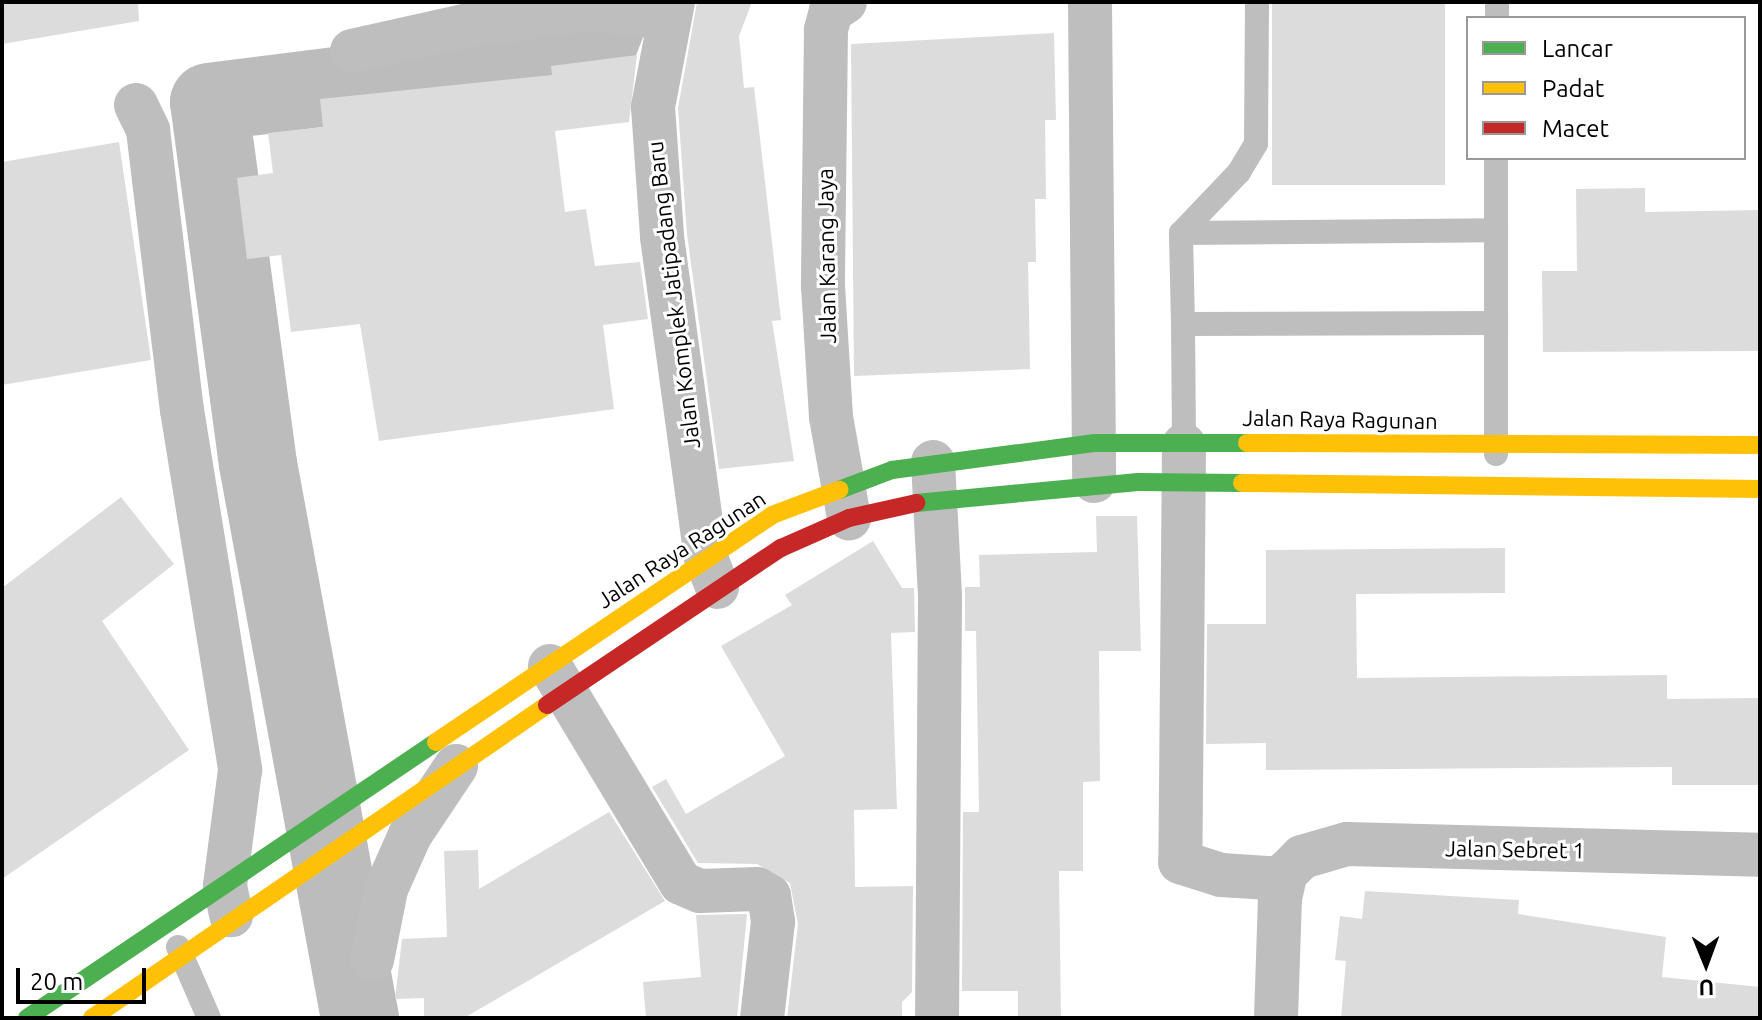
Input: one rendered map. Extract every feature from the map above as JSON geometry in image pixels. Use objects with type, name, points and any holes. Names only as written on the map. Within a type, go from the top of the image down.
[{"type":"main road","name":"Jalan Raya Ragunan","points":[[92,1018],[182,956],[265,860],[398,766],[559,680],[712,572],[781,548],[846,502],[935,481],[1095,464],[1496,445],[1760,445]]},
{"type":"main road","name":"Jalan Raya Ragunan","points":[[27,1018],[166,926],[285,888],[456,766],[559,680],[712,572],[772,515],[935,481],[1095,464],[1184,462],[1495,487],[1760,489]]},
{"type":"street","name":"Jalan Karang Jaya","points":[[845,2],[831,11],[826,30],[823,286],[831,417],[846,502]]},
{"type":"street","points":[[1090,2],[1095,464]]},
{"type":"street","points":[[352,51],[464,26],[592,9],[662,11]]},
{"type":"street","name":"Jalan Komplek Jatipadang Baru","points":[[662,11],[654,122],[662,237],[712,572]]},
{"type":"street","points":[[136,105],[148,130],[182,410],[240,770],[229,905]]},
{"type":"street","points":[[1184,462],[1180,862],[1221,875],[1283,879],[1276,1018]]},
{"type":"street","points":[[935,481],[937,1018]]},
{"type":"street","points":[[559,680],[681,883],[700,891],[757,889],[769,896],[773,922],[762,1018]]},
{"type":"street","points":[[372,960],[386,889],[410,835],[456,766]]},
{"type":"street","name":"Jalan Sebret 1","points":[[1283,879],[1302,857],[1347,844],[1760,855]]},
{"type":"lane","points":[[1184,462],[1181,233],[1256,144],[1257,2]]},
{"type":"lane","points":[[1495,487],[1496,160]]},
{"type":"lane","points":[[1181,233],[1496,230]]},
{"type":"lane","points":[[1183,324],[1496,323]]},
{"type":"lane","points":[[166,926],[209,1018]]},
{"type":"building","points":[[2,2],[138,2],[139,21],[2,44]]},
{"type":"building","points":[[697,2],[752,2],[739,36],[744,88],[754,87],[781,320],[772,321],[794,461],[719,469],[687,234],[678,108]]},
{"type":"building","points":[[1272,2],[1445,2],[1445,185],[1272,185]]},
{"type":"building","points":[[1054,33],[1056,120],[1045,120],[1046,199],[1035,199],[1036,262],[1028,262],[1030,369],[854,376],[851,44]]},
{"type":"building","points":[[637,55],[629,122],[555,131],[565,212],[586,209],[595,266],[640,262],[648,319],[603,325],[614,409],[379,441],[360,324],[291,332],[281,255],[247,259],[237,178],[273,173],[268,133],[323,127],[320,99],[552,75],[551,66]]},
{"type":"building","points":[[119,142],[151,360],[2,385],[2,162]]},
{"type":"building","points":[[1645,188],[1645,212],[1760,210],[1760,351],[1543,352],[1542,271],[1577,271],[1576,189]]},
{"type":"building","points":[[121,497],[174,564],[102,621],[189,750],[2,879],[2,588]]},
{"type":"building","points":[[1096,516],[1137,516],[1141,651],[1099,651],[1100,781],[1083,782],[1083,871],[1059,871],[1061,1018],[1018,1018],[1018,991],[962,991],[963,812],[979,812],[976,631],[965,631],[965,587],[980,587],[979,555],[1097,552]]},
{"type":"building","points":[[873,541],[902,588],[914,588],[915,632],[891,633],[897,809],[854,810],[855,887],[913,886],[912,992],[902,1002],[902,1018],[787,1018],[798,924],[790,883],[757,864],[698,863],[652,787],[666,779],[686,814],[785,756],[721,646],[792,605],[785,595]]},
{"type":"building","points":[[1505,548],[1505,593],[1356,594],[1357,678],[1667,675],[1667,699],[1760,698],[1760,785],[1672,785],[1672,767],[1266,770],[1266,743],[1206,744],[1207,624],[1266,624],[1266,550]]},
{"type":"building","points":[[609,812],[665,901],[464,1018],[424,1018],[424,998],[395,999],[402,939],[447,937],[444,851],[478,850],[479,889]]},
{"type":"building","points":[[1365,891],[1519,900],[1518,914],[1666,937],[1662,977],[1760,987],[1760,1018],[1341,1018],[1346,961],[1335,960],[1340,916],[1362,919]]},
{"type":"building","points":[[747,914],[737,1018],[646,1018],[643,982],[701,977],[696,915]]},
{"type":"waterway","points":[[360,1018],[258,464],[209,102],[595,53],[615,2]]},
{"type":"traffic: fast","points":[[839,490],[892,470],[1095,443],[1247,443]]},
{"type":"traffic: fast","points":[[916,503],[1138,482],[1242,483]]},
{"type":"traffic: fast","points":[[27,1018],[436,742]]},
{"type":"traffic: slow","points":[[1247,443],[1760,445]]},
{"type":"traffic: slow","points":[[1242,483],[1760,489]]},
{"type":"traffic: slow","points":[[436,742],[772,515],[839,490]]},
{"type":"traffic: slow","points":[[92,1018],[547,705]]},
{"type":"traffic: jam","points":[[547,705],[781,548],[849,518],[916,503]]}]
